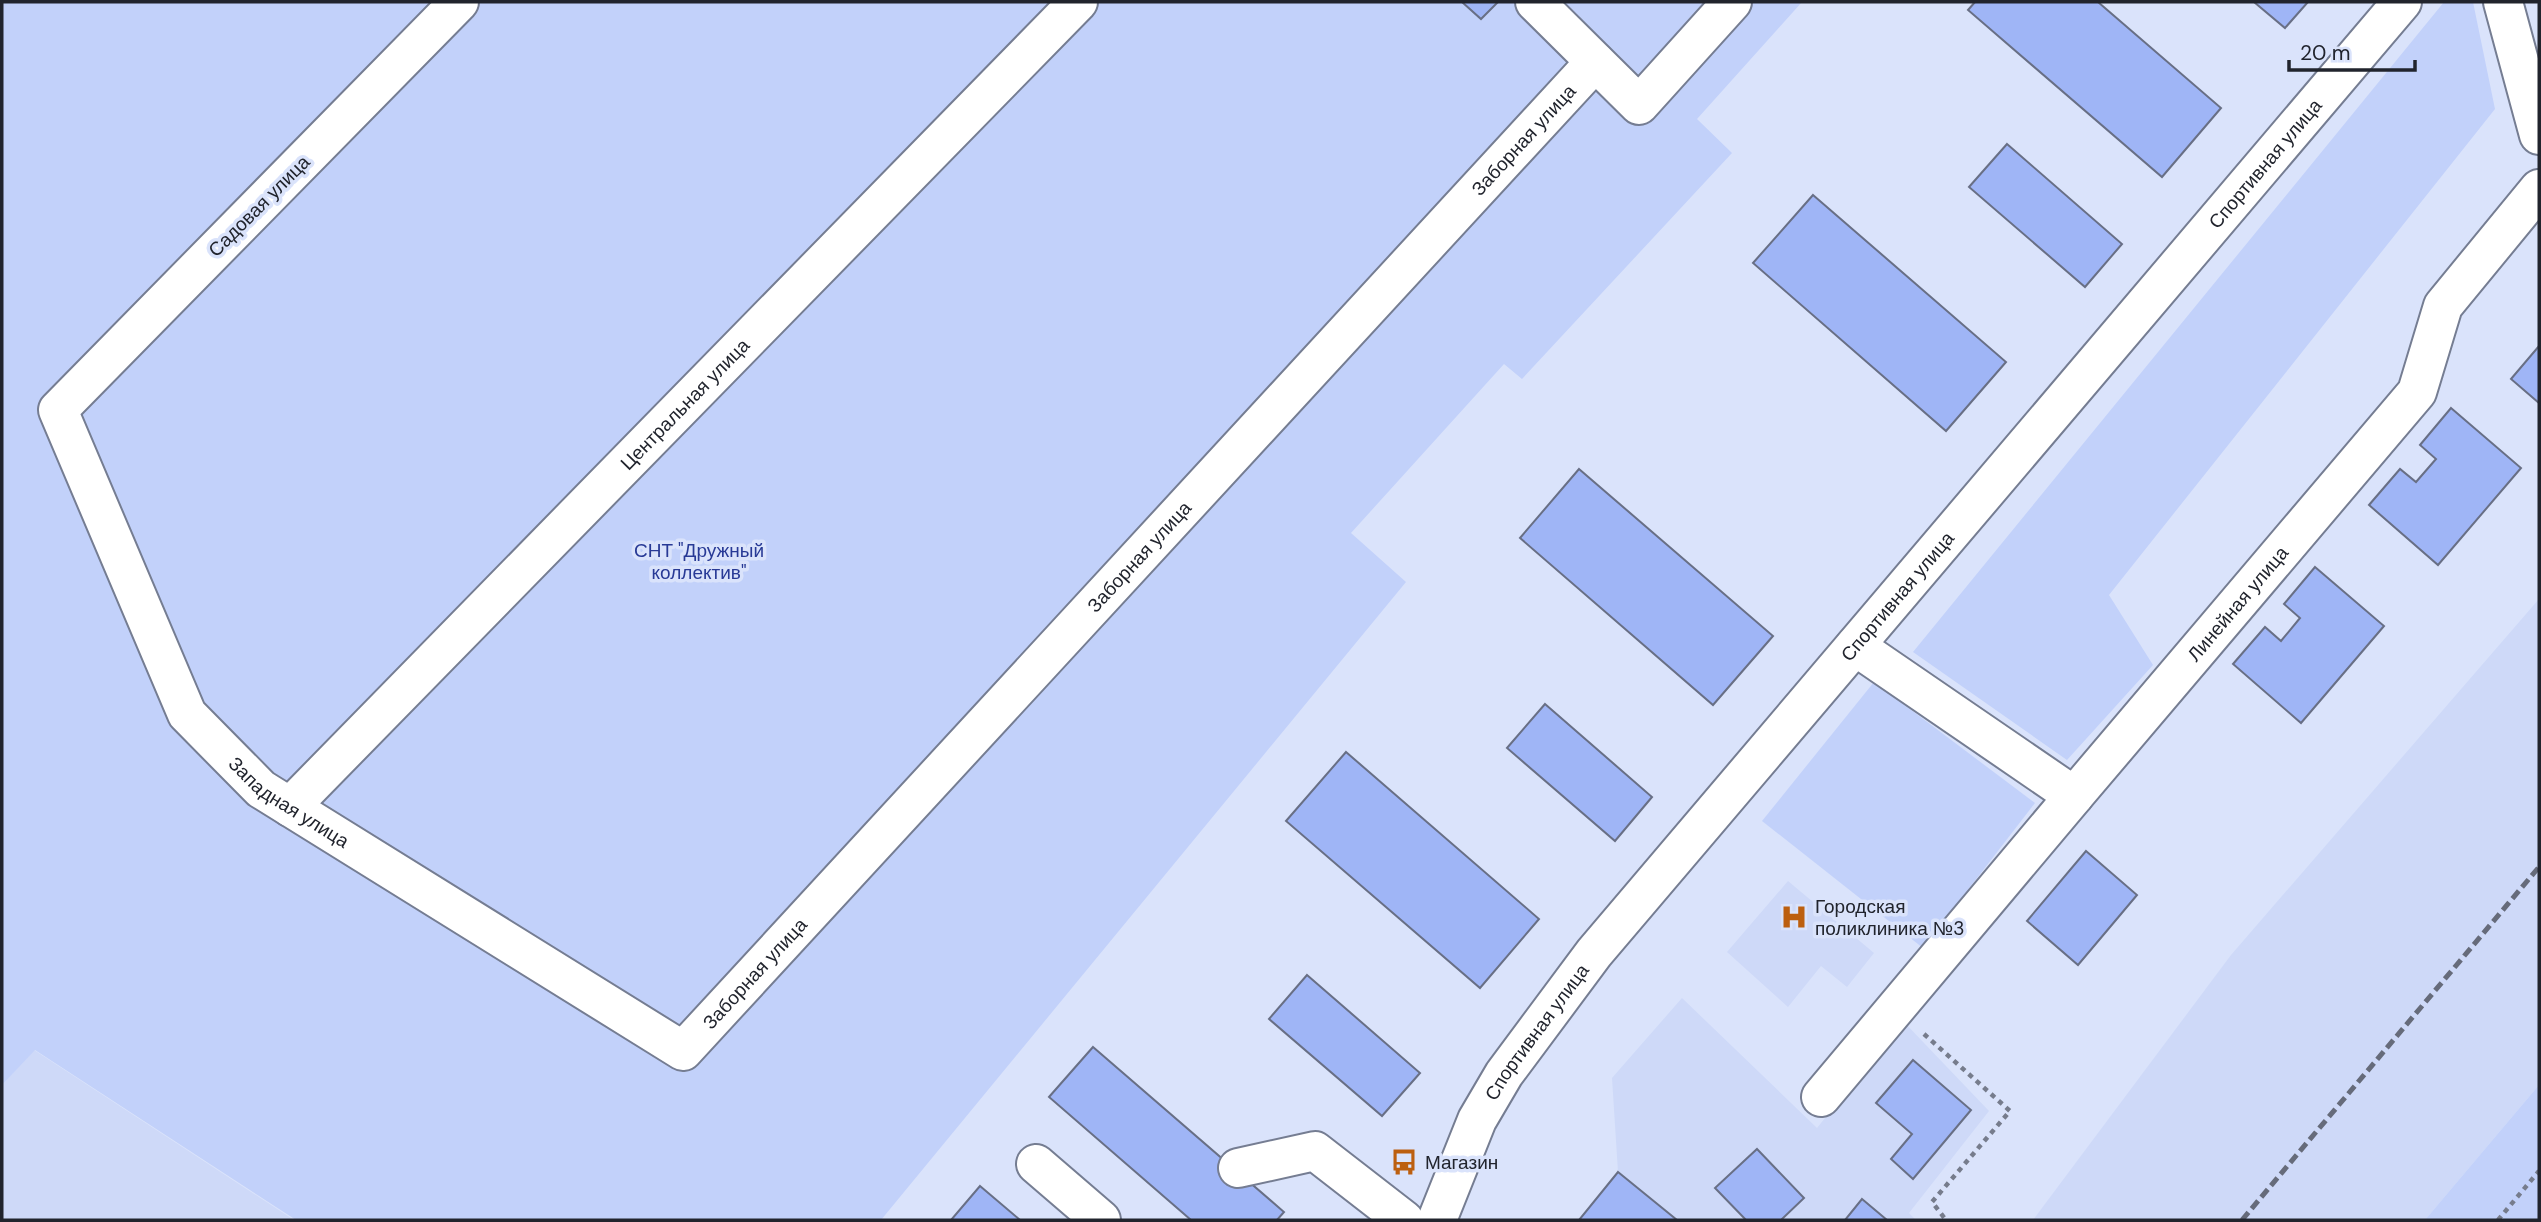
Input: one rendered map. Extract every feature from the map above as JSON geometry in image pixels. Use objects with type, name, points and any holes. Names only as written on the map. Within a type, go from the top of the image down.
[{"type":"street","name":"Садовая улица","points":[[58,410],[459,2]]},
{"type":"street","name":"Центральная улица","points":[[290,807],[1078,2]]},
{"type":"street","points":[[1535,2],[1639,105],[1732,2]]},
{"type":"street","name":"Спортивная улица","points":[[1437,1220],[1477,1120],[1504,1074],[1594,953],[2402,2]]},
{"type":"street","points":[[2503,2],[2539,135]]},
{"type":"street","name":"Заборная улица","points":[[683,1051],[1595,62]]},
{"type":"street","name":"Линейная улица","points":[[1821,1097],[2417,392],[2444,306],[2539,189]]},
{"type":"street","name":"Западная улица","points":[[58,410],[187,714],[261,789],[683,1051]]},
{"type":"street","points":[[1856,646],[2074,796]]},
{"type":"street","points":[[1238,1167],[1315,1151],[1404,1220]]},
{"type":"street","points":[[1035,1164],[1101,1220]]},
{"type":"path","points":[[1896,1010],[2010,1111],[1932,1202],[1946,1220]]},
{"type":"path","points":[[2498,1220],[2539,1171]]},
{"type":"shaded area","points":[[2539,599],[2539,1085],[2425,1220],[2033,1220],[2231,955]]},
{"type":"shaded area","name":"Городская поликлиника №3","points":[[1788,881],[1874,953],[1847,987],[1821,966],[1788,1007],[1727,952]]},
{"type":"shaded area","points":[[1682,998],[1817,1128],[1903,1021],[1989,1111],[1909,1213],[1916,1220],[1579,1220],[1618,1172],[1612,1078]]},
{"type":"shaded area","points":[[34,1050],[294,1220],[2,1220],[2,1085]]},
{"type":"green space","name":"СНТ \"Дружный коллектив\"","points":[[2,2],[1802,2],[1697,119],[1732,153],[1522,379],[1504,364],[1351,533],[1406,582],[881,1220],[296,1220],[35,1050],[2,1085]]},
{"type":"green space","points":[[2444,2],[2473,2],[2495,109],[2109,595],[2153,665],[2067,760],[1913,652]]},
{"type":"green space","points":[[1874,682],[2035,803],[1923,948],[1762,821]]},
{"type":"green space","points":[[2539,1085],[2539,1220],[2425,1220]]},
{"type":"building","points":[[1462,2],[1498,2],[1481,19]]},
{"type":"building","points":[[1975,2],[2098,2],[2221,108],[2162,177],[1968,10]]},
{"type":"building","points":[[2254,2],[2308,2],[2285,28]]},
{"type":"building","points":[[2007,144],[2122,244],[2085,287],[1969,187]]},
{"type":"building","points":[[1813,195],[2006,362],[1946,431],[1753,263]]},
{"type":"building","points":[[2539,346],[2539,403],[2511,379]]},
{"type":"building","points":[[2451,408],[2521,468],[2438,565],[2369,505],[2400,469],[2416,482],[2436,459],[2420,445]]},
{"type":"building","points":[[1579,469],[1773,636],[1713,705],[1520,538]]},
{"type":"building","points":[[2315,567],[2384,626],[2301,723],[2233,664],[2265,627],[2281,641],[2300,618],[2284,604]]},
{"type":"building","points":[[1545,704],[1652,797],[1615,841],[1507,748]]},
{"type":"building","points":[[1346,752],[1539,919],[1480,988],[1286,821]]},
{"type":"building","points":[[2086,851],[2137,895],[2078,965],[2027,921]]},
{"type":"building","points":[[1307,975],[1420,1073],[1382,1116],[1269,1019]]},
{"type":"building","points":[[1093,1047],[1284,1212],[1277,1220],[1191,1220],[1049,1097]]},
{"type":"building","points":[[1913,1060],[1971,1110],[1913,1179],[1891,1159],[1912,1134],[1876,1103]]},
{"type":"building","points":[[1757,1149],[1804,1198],[1781,1220],[1746,1220],[1715,1188]]},
{"type":"building","points":[[1618,1172],[1677,1220],[1579,1220]]},
{"type":"building","points":[[980,1186],[1020,1220],[951,1220]]},
{"type":"building","points":[[1862,1199],[1887,1220],[1845,1220]]},
{"type":"railway","points":[[2242,1220],[2539,867]]},
{"type":"place","name":"Городская поликлиника №3","points":[[1794,917]]},
{"type":"place","name":"Магазин","points":[[1404,1162]]}]
